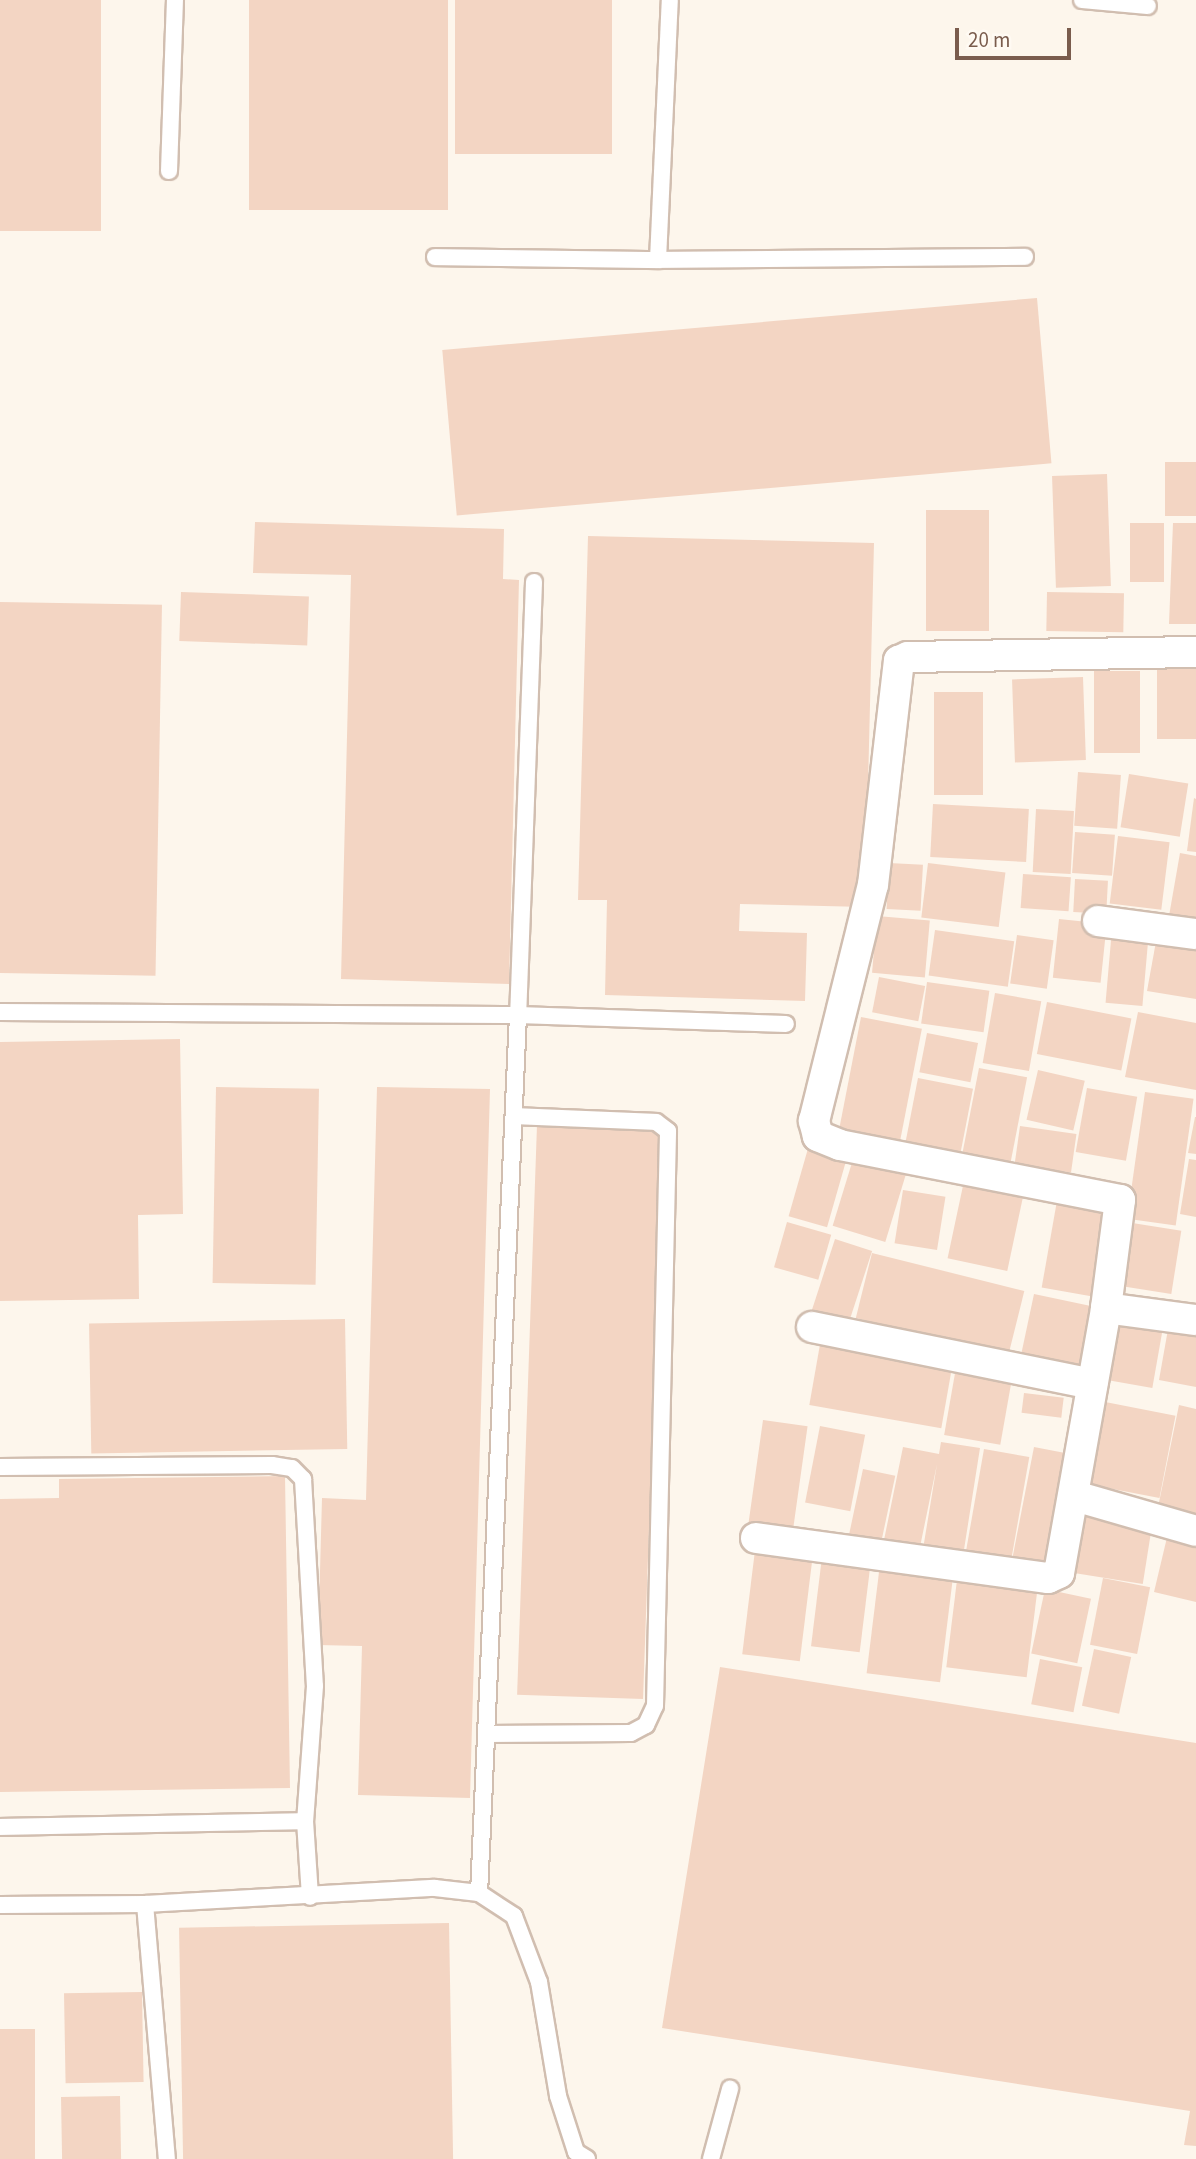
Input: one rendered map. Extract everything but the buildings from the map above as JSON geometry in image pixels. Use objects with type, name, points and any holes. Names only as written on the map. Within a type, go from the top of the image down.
[{"type":"street","points":[[756,1538],[1048,1578],[1059,1573],[1106,1308],[1121,1202],[1118,1197],[840,1145],[818,1136],[814,1121],[873,885],[899,661],[908,657],[1196,652]]},
{"type":"street","points":[[1097,921],[1196,934]]},
{"type":"street","points":[[1106,1308],[1196,1320]]},
{"type":"street","points":[[812,1327],[1092,1384]]},
{"type":"street","points":[[1074,1496],[1196,1531]]},
{"type":"lane","points":[[169,171],[175,0]]},
{"type":"lane","points":[[658,260],[670,0]]},
{"type":"lane","points":[[1082,0],[1148,6]]},
{"type":"lane","points":[[435,257],[658,260],[1025,257]]},
{"type":"lane","points":[[479,1893],[515,1116],[534,582]]},
{"type":"lane","points":[[0,1012],[518,1015],[786,1024]]},
{"type":"lane","points":[[486,1734],[631,1733],[646,1725],[655,1706],[668,1131],[656,1122],[515,1116]]},
{"type":"lane","points":[[0,1467],[272,1465],[292,1468],[303,1479],[314,1686],[305,1821],[310,1897]]},
{"type":"lane","points":[[0,1827],[305,1821]]},
{"type":"lane","points":[[0,1905],[145,1904],[310,1897],[435,1888],[479,1893],[514,1916],[539,1982],[558,2096],[575,2157]]},
{"type":"lane","points":[[145,1904],[167,2159]]},
{"type":"lane","points":[[711,2159],[730,2089]]}]
